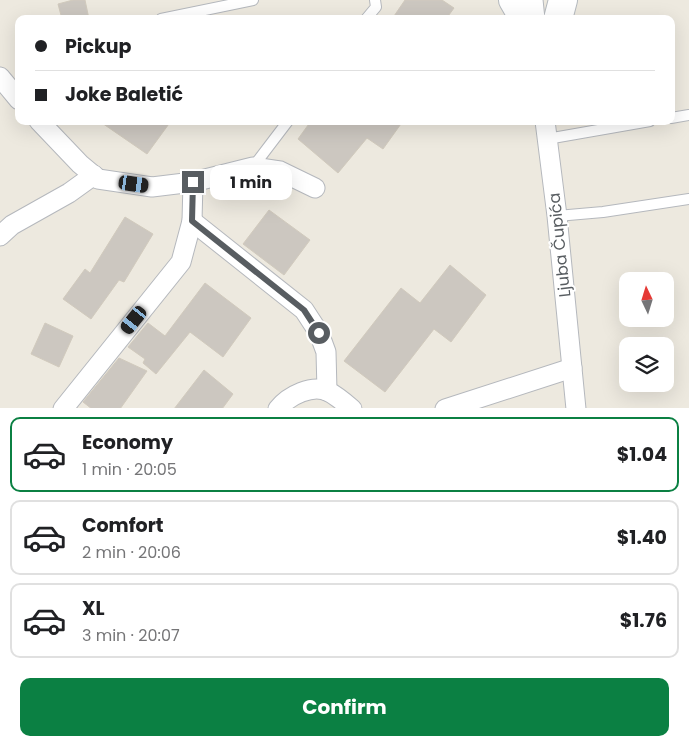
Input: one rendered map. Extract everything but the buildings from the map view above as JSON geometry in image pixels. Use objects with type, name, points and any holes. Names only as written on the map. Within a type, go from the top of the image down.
[{"type":"street","points":[[512,0],[521,15]]},
{"type":"street","points":[[533,0],[535,15]]},
{"type":"street","points":[[559,15],[563,0]]},
{"type":"street","points":[[0,77],[15,95]]},
{"type":"street","points":[[43,125],[80,164],[98,179],[152,187],[193,182],[253,167],[280,171],[316,188]]},
{"type":"street","name":"Ljuba Čupića","points":[[546,130],[557,216],[576,408]]},
{"type":"street","points":[[0,236],[12,225],[69,193],[94,175]]},
{"type":"street","points":[[63,408],[181,262],[192,221],[193,182]]},
{"type":"street","points":[[192,221],[304,310],[319,333],[326,352],[327,390]]},
{"type":"street","points":[[445,408],[572,368]]},
{"type":"street","points":[[278,408],[298,393],[311,389],[327,390],[352,408]]},
{"type":"lane","points":[[180,15],[253,0]]},
{"type":"lane","points":[[369,15],[376,7],[375,0]]},
{"type":"lane","points":[[675,117],[689,115]]},
{"type":"lane","points":[[253,167],[285,125]]},
{"type":"lane","points":[[546,130],[604,125]]},
{"type":"lane","points":[[557,216],[603,212],[689,199]]},
{"type":"route","points":[[193,182],[192,221],[304,310],[319,333]]}]
